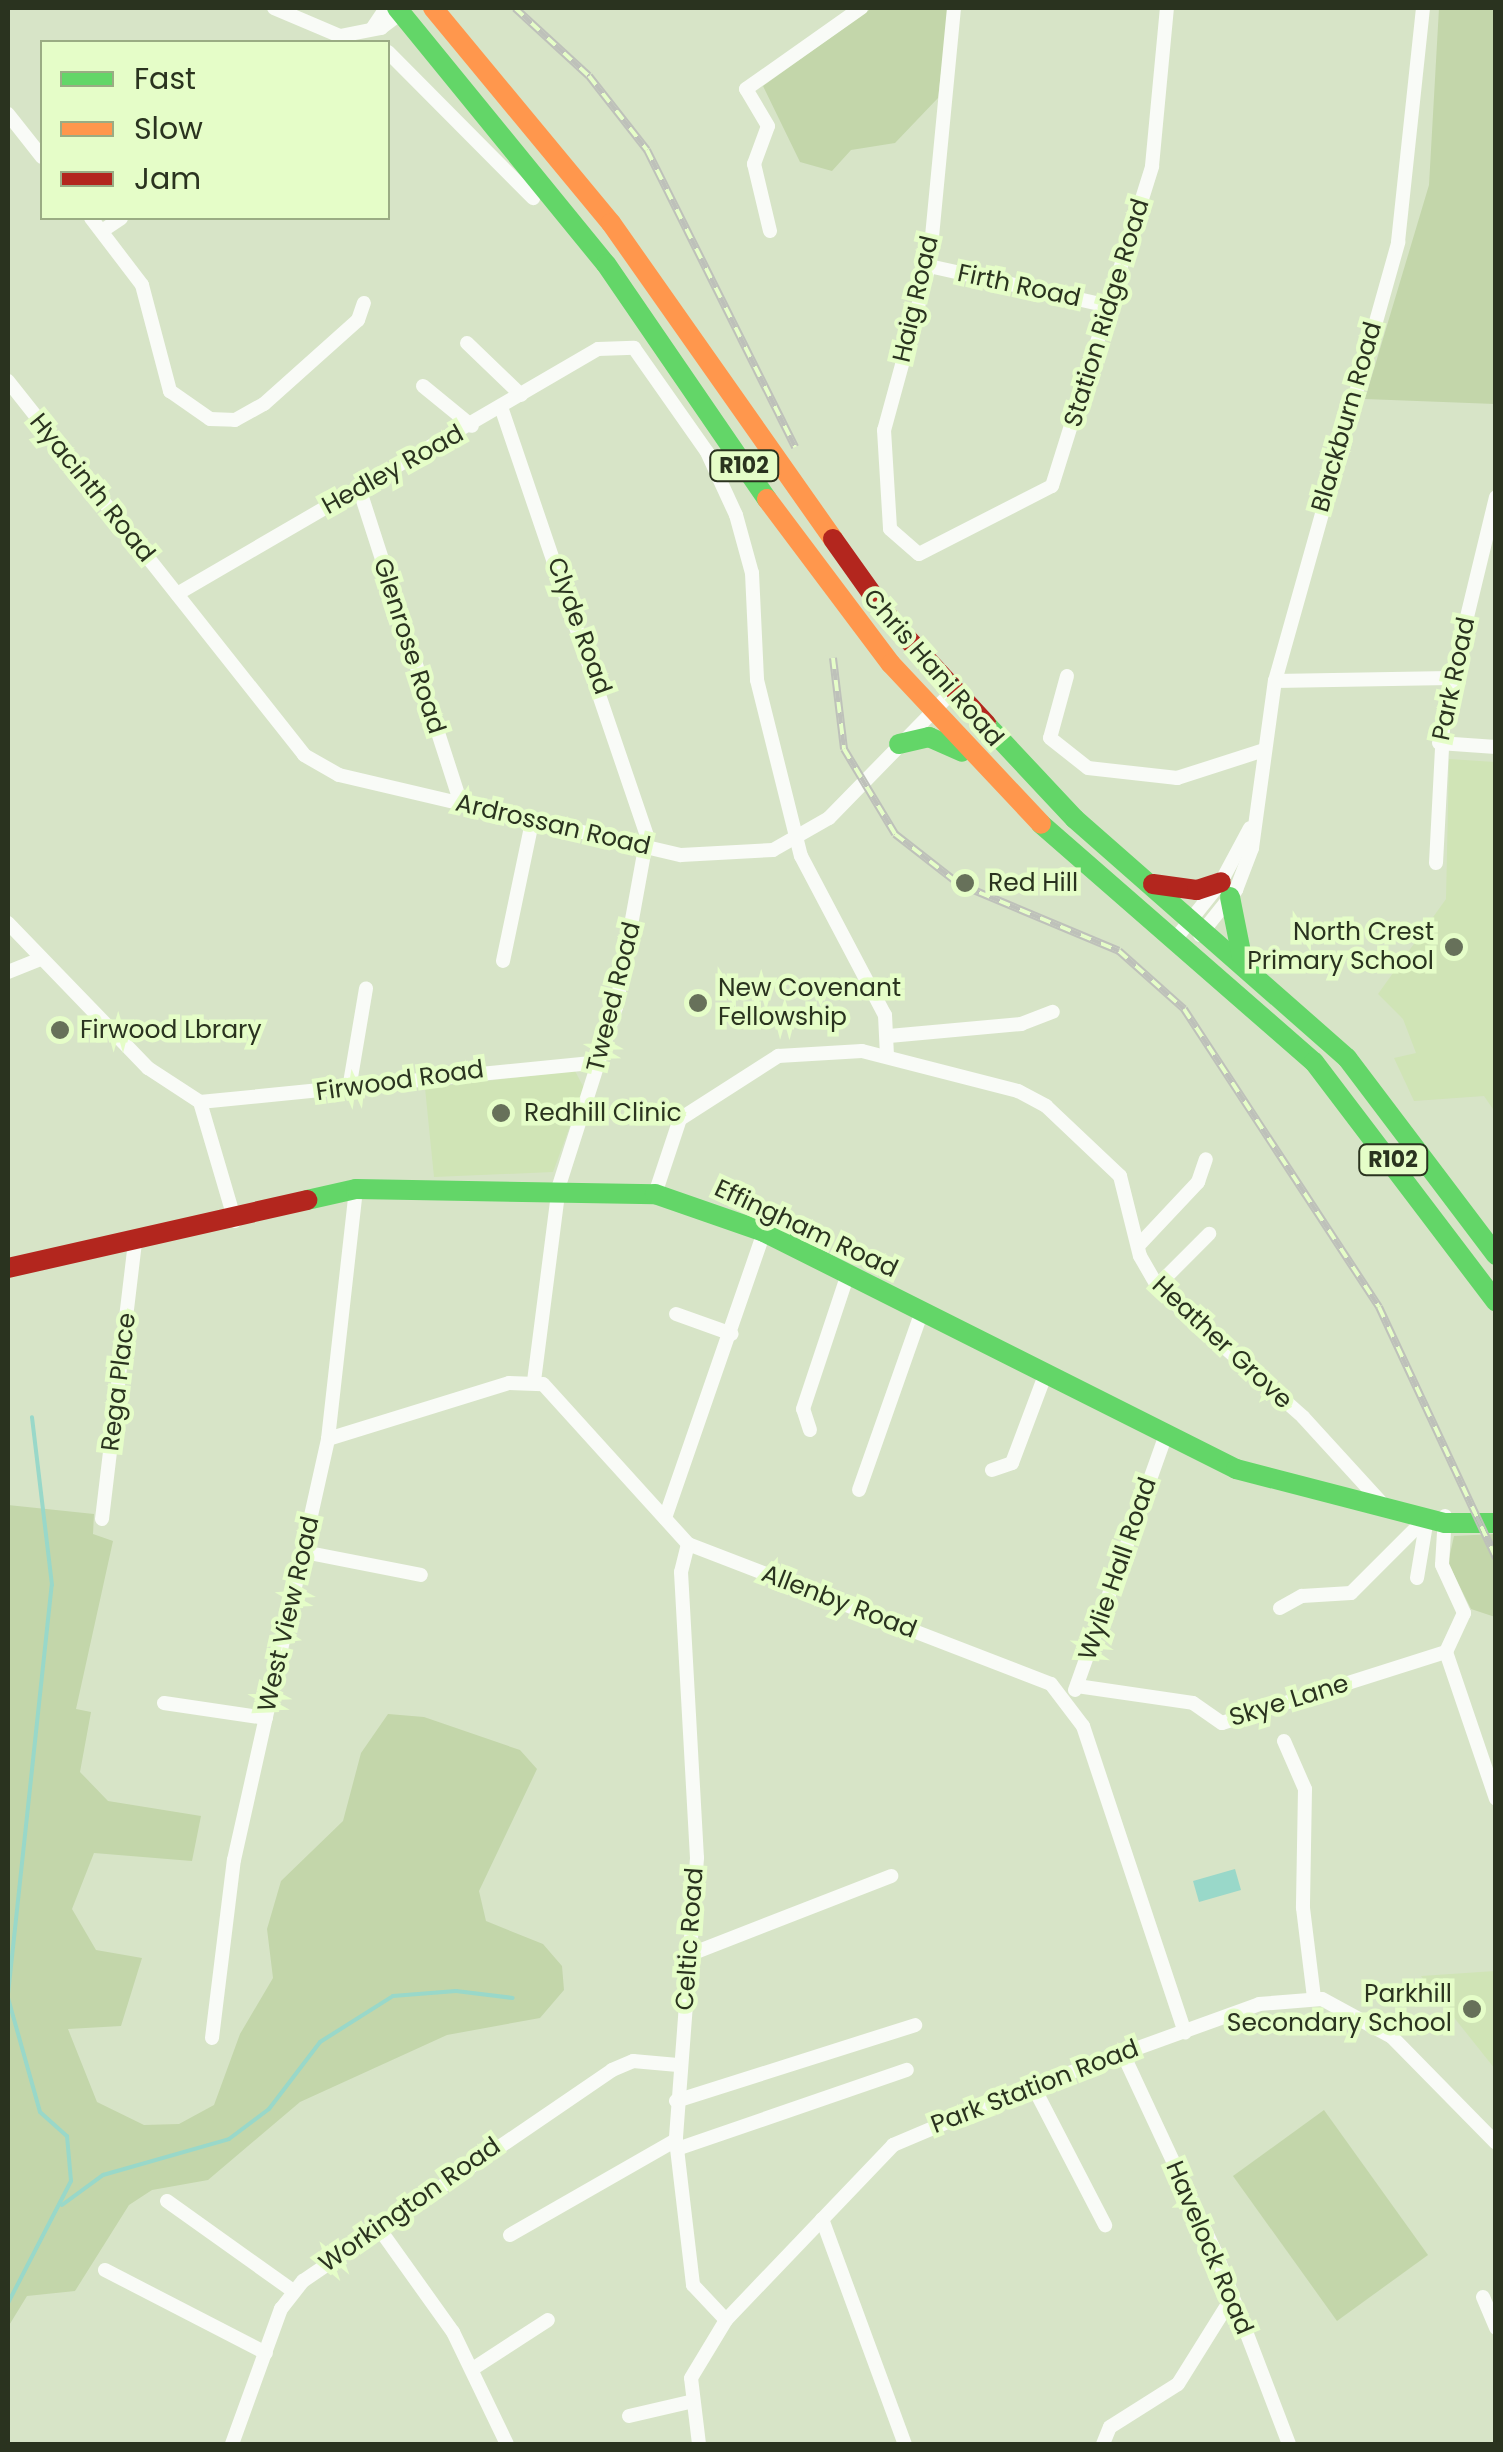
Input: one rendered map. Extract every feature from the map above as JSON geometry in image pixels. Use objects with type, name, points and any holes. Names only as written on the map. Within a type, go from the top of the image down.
[{"type":"main road","name":"Chris Hani Road","points":[[433,8],[610,223],[814,522],[952,692],[1074,819],[1347,1058],[1496,1255]]},
{"type":"main road","name":"Chris Hani Road","points":[[398,9],[567,212],[795,540],[912,688],[978,761],[1179,947],[1314,1062],[1496,1302]]},
{"type":"main road","points":[[912,688],[899,744],[929,738],[978,761]]},
{"type":"main road","points":[[1150,883],[1184,891],[1226,890],[1244,964]]},
{"type":"main road","name":"Effingham Road","points":[[8,1268],[236,1222],[356,1188],[559,1186],[654,1194],[736,1219],[1165,1437],[1236,1469],[1436,1519],[1496,1524]]},
{"type":"main road","name":"Effingham Road","points":[[1436,1519],[1496,1510]]},
{"type":"street","points":[[274,8],[328,33],[372,35],[398,9]]},
{"type":"street","points":[[770,231],[754,164],[768,126],[753,106],[750,84],[860,8]]},
{"type":"street","name":"Haig Road","points":[[938,550],[912,552],[892,536],[884,451],[929,266],[954,8]]},
{"type":"street","name":"Station Ridge Road","points":[[938,550],[1052,486],[1152,166],[1167,8]]},
{"type":"street","name":"Blackburn Road","points":[[1179,947],[1226,890],[1252,823],[1275,681],[1398,242],[1423,8]]},
{"type":"street","points":[[390,54],[533,198]]},
{"type":"street","points":[[8,114],[40,154]]},
{"type":"street","points":[[93,220],[146,295],[170,392],[210,419],[235,420],[264,404],[358,320],[364,303]]},
{"type":"street","points":[[102,231],[117,220]]},
{"type":"street","name":"Firth Road","points":[[929,266],[1110,306]]},
{"type":"street","points":[[467,343],[521,395]]},
{"type":"street","name":"Hedley Road","points":[[178,594],[608,345],[644,356],[707,452],[736,515],[752,574],[756,680],[797,842]]},
{"type":"street","name":"Hyacinth Road","points":[[8,381],[178,594]]},
{"type":"street","points":[[423,386],[472,426]]},
{"type":"street","name":"Clyde Road","points":[[501,407],[633,780],[647,846]]},
{"type":"street","name":"Glenrose Road","points":[[359,488],[461,803]]},
{"type":"street","name":"Park Road","points":[[1436,863],[1440,743],[1450,678],[1496,497]]},
{"type":"street","name":"Ardrossan Road","points":[[178,594],[313,763],[461,803],[647,846],[721,856],[797,842],[840,808],[952,692]]},
{"type":"street","points":[[1068,676],[1052,742],[1088,768],[1161,780],[1264,750]]},
{"type":"street","points":[[1275,681],[1450,678]]},
{"type":"street","points":[[1440,743],[1496,747]]},
{"type":"street","points":[[503,962],[532,818]]},
{"type":"street","points":[[797,842],[890,1036],[887,1056]]},
{"type":"street","name":"Tweed Road","points":[[534,1381],[559,1186],[599,1062],[647,846]]},
{"type":"street","points":[[8,924],[148,1068],[200,1102],[236,1222]]},
{"type":"street","points":[[8,972],[41,959]]},
{"type":"street","points":[[350,1089],[366,988]]},
{"type":"street","points":[[890,1036],[1020,1024],[1053,1012]]},
{"type":"street","name":"Heather Grove","points":[[654,1194],[680,1119],[752,1070],[788,1054],[887,1056],[1046,1106],[1120,1176],[1138,1246],[1157,1286],[1303,1417],[1386,1508]]},
{"type":"street","name":"Firwood Road","points":[[200,1102],[599,1062]]},
{"type":"street","points":[[1138,1246],[1198,1182],[1206,1160]]},
{"type":"street","name":"West View Road","points":[[212,2038],[226,1909],[328,1439],[356,1188]]},
{"type":"street","points":[[1157,1286],[1209,1234]]},
{"type":"street","points":[[666,1518],[732,1334],[760,1241]]},
{"type":"street","name":"Rega Place","points":[[102,1519],[135,1244]]},
{"type":"street","points":[[810,1430],[803,1409],[848,1274]]},
{"type":"street","points":[[860,1490],[922,1312]]},
{"type":"street","points":[[676,1314],[732,1334]]},
{"type":"street","points":[[992,1470],[1012,1463],[1046,1375]]},
{"type":"street","points":[[328,1439],[534,1381]]},
{"type":"street","name":"Allenby Road","points":[[534,1381],[564,1399],[688,1544],[1073,1693]]},
{"type":"street","name":"Wylie Hall Road","points":[[1073,1693],[1165,1437]]},
{"type":"street","points":[[1417,1578],[1436,1519]]},
{"type":"street","points":[[1280,1608],[1302,1596],[1352,1593],[1436,1519]]},
{"type":"street","points":[[1436,1519],[1442,1565],[1464,1613],[1446,1652],[1496,1799]]},
{"type":"street","name":"Celtic Road","points":[[688,1544],[681,1572],[698,1804],[691,1954],[678,2064],[676,2145],[693,2284],[726,2320]]},
{"type":"street","points":[[304,1552],[421,1575]]},
{"type":"street","name":"Skye Lane","points":[[1073,1693],[1192,1704],[1222,1723],[1446,1652]]},
{"type":"street","points":[[1073,1693],[1185,2032]]},
{"type":"street","points":[[164,1703],[266,1718]]},
{"type":"street","points":[[1284,1741],[1306,1789],[1303,1908],[1314,1998]]},
{"type":"street","points":[[691,1954],[891,1876]]},
{"type":"street","name":"Park Station Road","points":[[688,2402],[694,2368],[726,2320],[903,2139],[1033,2086],[1260,2004],[1314,1998],[1346,2005],[1392,2037],[1496,2143]]},
{"type":"street","points":[[676,2101],[915,2026]]},
{"type":"street","name":"Havelock Road","points":[[1123,2054],[1233,2296],[1289,2444]]},
{"type":"street","name":"Workington Road","points":[[293,2290],[612,2070],[632,2061],[678,2064]]},
{"type":"street","points":[[510,2235],[676,2145],[906,2070]]},
{"type":"street","points":[[1033,2086],[1105,2225]]},
{"type":"street","points":[[168,2201],[293,2290],[232,2444]]},
{"type":"street","points":[[822,2219],[905,2444]]},
{"type":"street","points":[[378,2228],[474,2368],[507,2444]]},
{"type":"street","points":[[106,2270],[266,2353]]},
{"type":"street","points":[[1103,2444],[1110,2428],[1178,2384],[1233,2296]]},
{"type":"street","points":[[1483,2297],[1496,2328]]},
{"type":"street","points":[[474,2368],[548,2320]]},
{"type":"street","points":[[628,2416],[688,2402],[698,2444]]},
{"type":"shaded area","points":[[872,8],[949,8],[938,98],[895,143],[851,150],[832,171],[800,162],[763,86]]},
{"type":"shaded area","points":[[1439,8],[1495,8],[1495,404],[1365,399],[1429,185]]},
{"type":"shaded area","name":"North Crest Primary School","points":[[1449,759],[1495,762],[1495,1112],[1484,1096],[1414,1101],[1394,1058],[1416,1053],[1403,1019],[1378,994],[1446,899]]},
{"type":"shaded area","name":"Redhill Clinic","points":[[575,1071],[584,1088],[553,1172],[434,1177],[425,1088]]},
{"type":"shaded area","points":[[8,1505],[94,1514],[93,1534],[113,1541],[76,1709],[91,1712],[80,1772],[108,1801],[201,1816],[192,1861],[94,1853],[72,1909],[96,1950],[142,1958],[121,2026],[68,2029],[97,2102],[144,2125],[179,2124],[214,2105],[240,2034],[273,1978],[267,1929],[281,1881],[343,1821],[361,1753],[388,1714],[424,1717],[520,1750],[537,1769],[479,1891],[486,1921],[543,1944],[562,1966],[564,1990],[540,2018],[447,2035],[300,2102],[208,2180],[152,2190],[129,2205],[75,2291],[27,2296],[8,2327]]},
{"type":"shaded area","points":[[1495,1534],[1495,1617],[1471,1609],[1448,1563],[1454,1536]]},
{"type":"shaded area","name":"Parkhill Secondary School","points":[[1496,1971],[1495,2069],[1421,1976]]},
{"type":"shaded area","points":[[1324,2110],[1428,2255],[1337,2321],[1233,2176]]},
{"type":"water","points":[[1235,1869],[1241,1890],[1199,1902],[1193,1881]]},
{"type":"waterway","points":[[8,1994],[52,1585],[32,1417]]},
{"type":"waterway","points":[[62,2205],[103,2175],[229,2139],[269,2109],[320,2042],[393,1996],[456,1991],[513,1998]]},
{"type":"waterway","points":[[8,1998],[40,2112],[67,2136],[71,2181],[8,2303]]},
{"type":"railway","points":[[515,8],[589,76],[647,150],[795,447]]},
{"type":"railway","points":[[833,658],[844,749],[895,834],[959,884],[1119,951],[1184,1009],[1379,1307],[1496,1558]]},
{"type":"traffic: fast","points":[[397,8],[606,264],[767,499]]},
{"type":"traffic: fast","points":[[986,724],[1075,819],[1347,1058],[1496,1255]]},
{"type":"traffic: fast","points":[[899,744],[929,737],[962,752]]},
{"type":"traffic: fast","points":[[1041,824],[1314,1062],[1496,1302]]},
{"type":"traffic: fast","points":[[1230,897],[1243,962]]},
{"type":"traffic: fast","points":[[307,1200],[356,1189],[655,1194],[764,1232],[1236,1469],[1445,1523],[1496,1523]]},
{"type":"traffic: slow","points":[[433,8],[611,223],[833,539]]},
{"type":"traffic: slow","points":[[767,499],[891,664],[1041,824]]},
{"type":"traffic: jam","points":[[833,539],[892,622],[986,724]]},
{"type":"traffic: jam","points":[[1153,884],[1197,890],[1221,882]]},
{"type":"traffic: jam","points":[[8,1268],[307,1200]]},
{"type":"place","name":"Red Hill","points":[[965,883]]},
{"type":"place","name":"North Crest Primary School","points":[[1454,947]]},
{"type":"place","name":"New Covenant Fellowship","points":[[698,1003]]},
{"type":"place","name":"Firwood Lbrary","points":[[60,1030]]},
{"type":"place","name":"Redhill Clinic","points":[[501,1113]]},
{"type":"place","name":"Parkhill Secondary School","points":[[1472,2009]]}]
